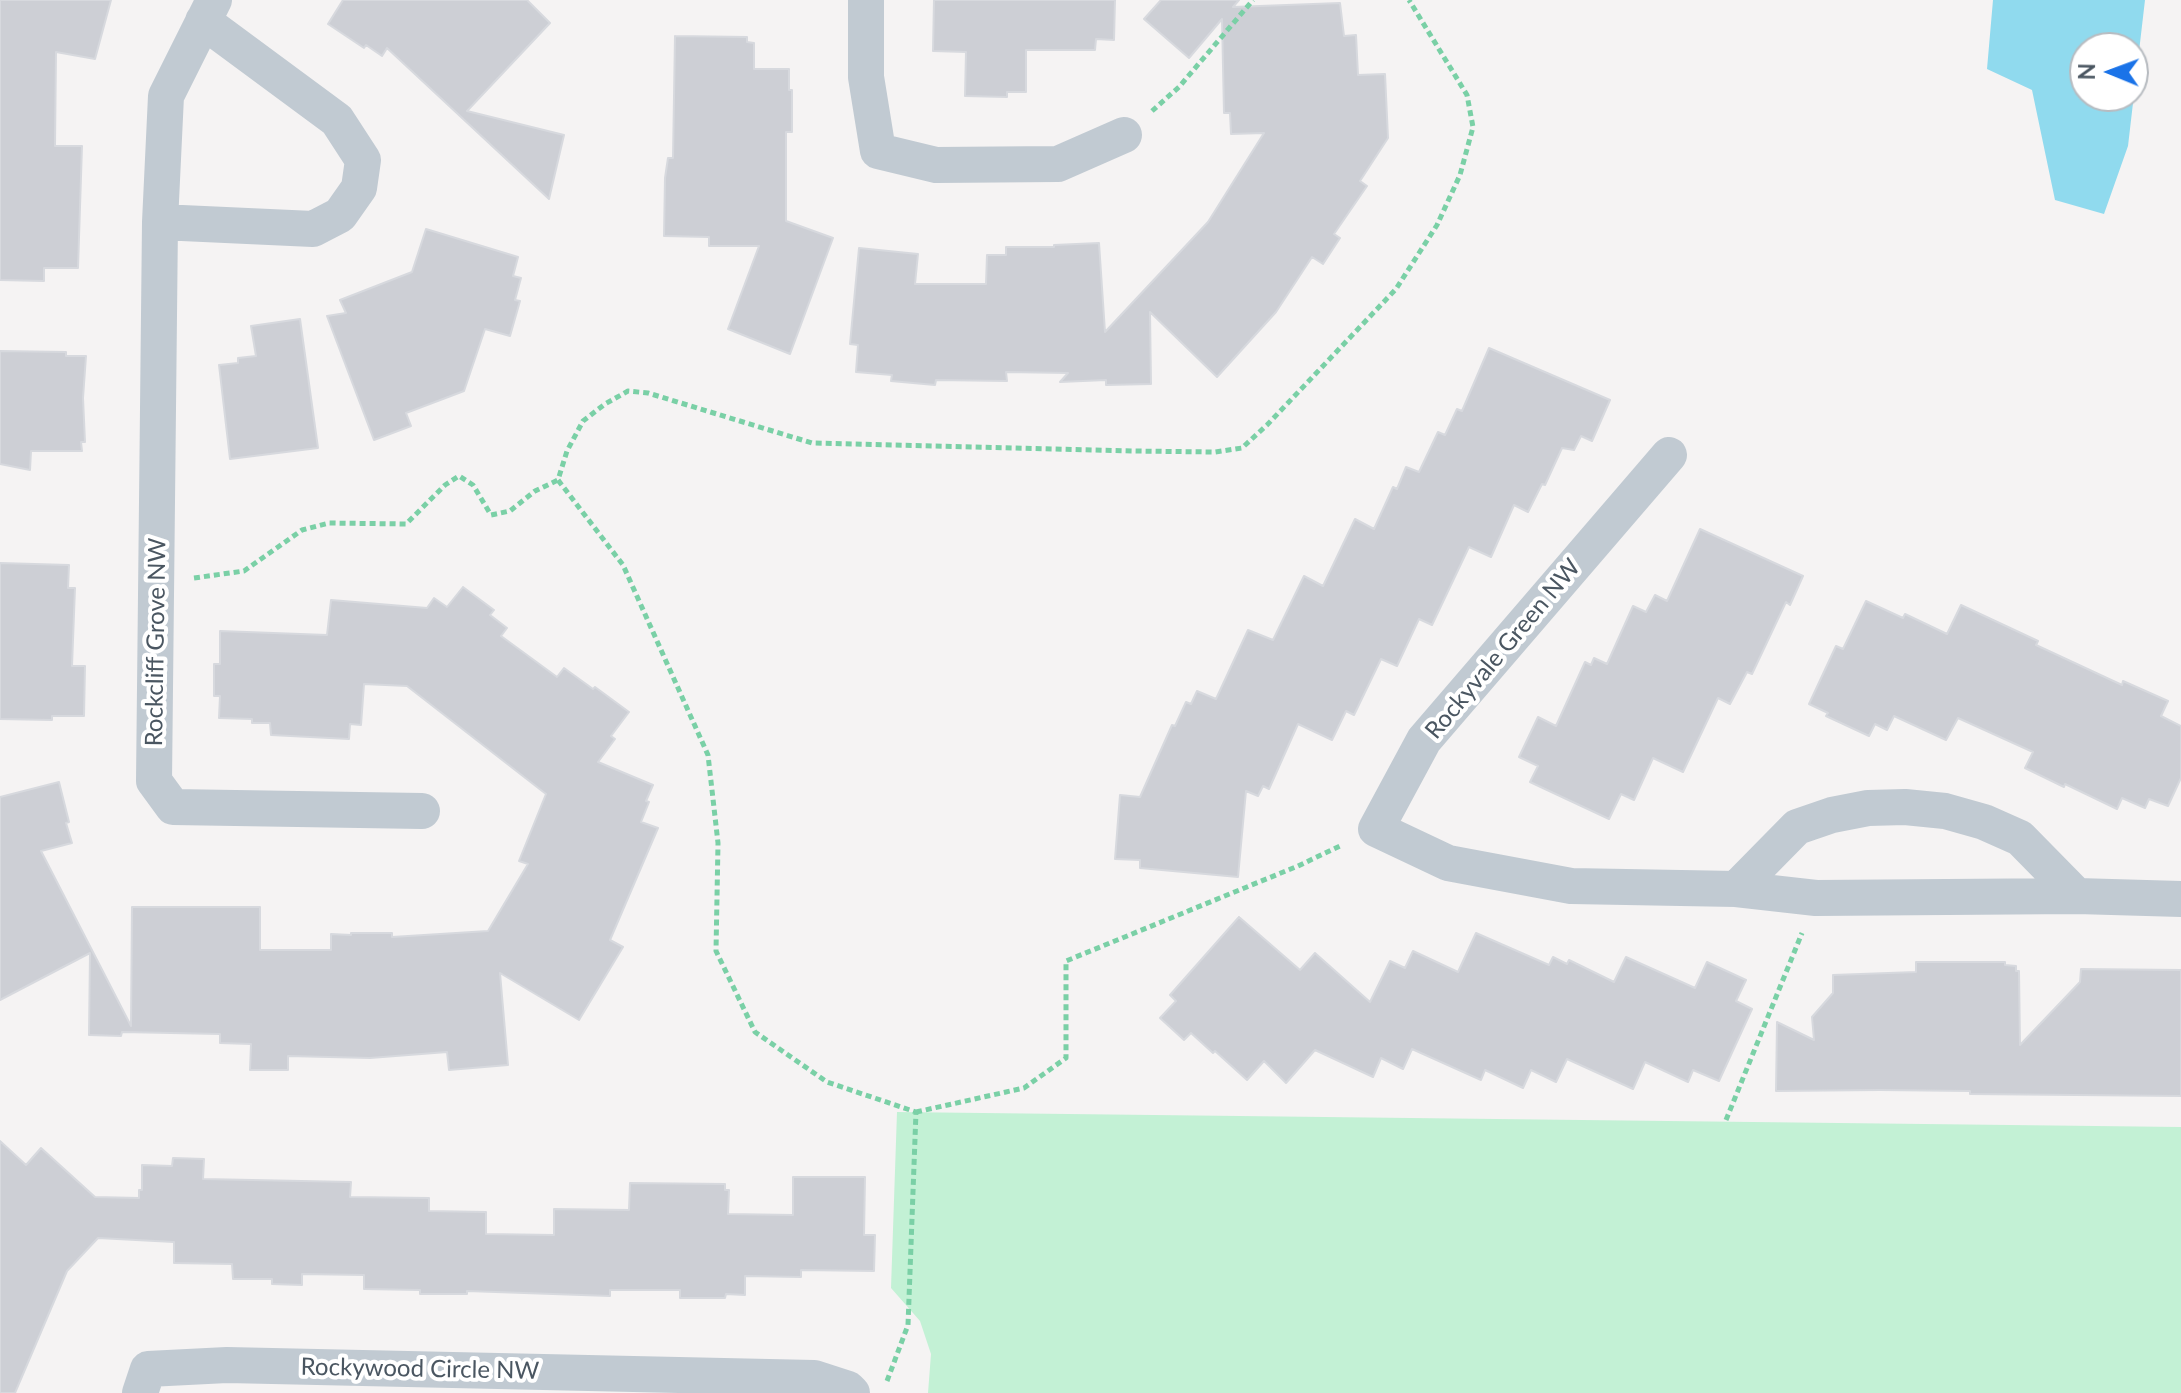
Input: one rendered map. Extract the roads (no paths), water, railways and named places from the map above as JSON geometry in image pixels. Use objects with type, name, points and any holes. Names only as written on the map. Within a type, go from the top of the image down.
[{"type":"street","points":[[866,0],[866,77],[878,151],[936,165],[1058,164],[1124,135]]},
{"type":"street","name":"Rockcliff Grove NW","points":[[160,222],[313,229],[340,215],[359,188],[363,160],[337,120],[209,11],[166,96],[160,222],[154,781],[173,807],[422,811]]},
{"type":"street","name":"Rockyvale Green NW","points":[[1669,455],[1424,740],[1376,829],[1448,863],[1571,886],[1736,889]]},
{"type":"street","points":[[1736,889],[1797,827],[1832,815],[1868,808],[1905,807],[1945,811],[1971,818],[2020,838],[2077,896]]},
{"type":"street","points":[[1736,889],[1816,898],[2077,896],[2181,899]]},
{"type":"street","name":"Rockywood Circle NW","points":[[140,1393],[148,1369],[227,1365],[814,1386],[848,1389],[852,1393]]},
{"type":"water","points":[[1993,0],[2145,0],[2141,32],[2069,32],[2069,112],[2132,112],[2128,146],[2104,214],[2055,200],[2032,90],[1987,69]]}]
